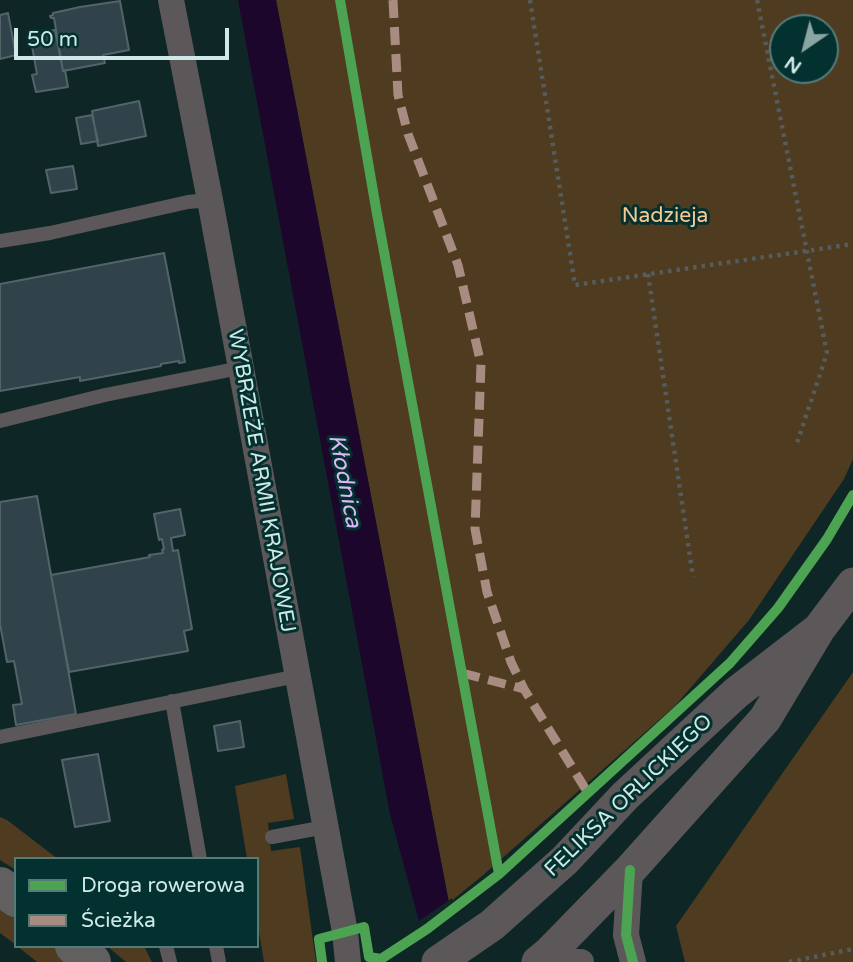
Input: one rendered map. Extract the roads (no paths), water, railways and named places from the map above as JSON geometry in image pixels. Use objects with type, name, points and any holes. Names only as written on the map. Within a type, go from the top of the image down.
[{"type":"main road","points":[[76,948],[92,962]]},
{"type":"street","name":"WYBRZEŻE ARMII KRAJOWEJ","points":[[171,0],[345,932],[348,962]]},
{"type":"street","name":"FELIKSA ORLICKIEGO","points":[[538,962],[550,953],[630,870],[765,719],[819,628],[853,584]]},
{"type":"street","name":"FELIKSA ORLICKIEGO","points":[[438,962],[492,925],[565,860],[625,796],[736,693],[819,628]]},
{"type":"street","points":[[630,870],[626,935],[633,962]]},
{"type":"street","points":[[567,962],[581,962]]},
{"type":"lane","points":[[0,241],[50,233],[188,202],[210,200]]},
{"type":"lane","points":[[0,421],[105,395],[240,368]]},
{"type":"lane","points":[[0,737],[297,676]]},
{"type":"lane","points":[[172,701],[200,857]]},
{"type":"lane","points":[[272,837],[325,827]]},
{"type":"water","name":"Kłodnica","points":[[238,0],[276,0],[449,903],[430,962],[390,814]]},
{"type":"park label","name":"Nadzieja","points":[[665,216]]}]
